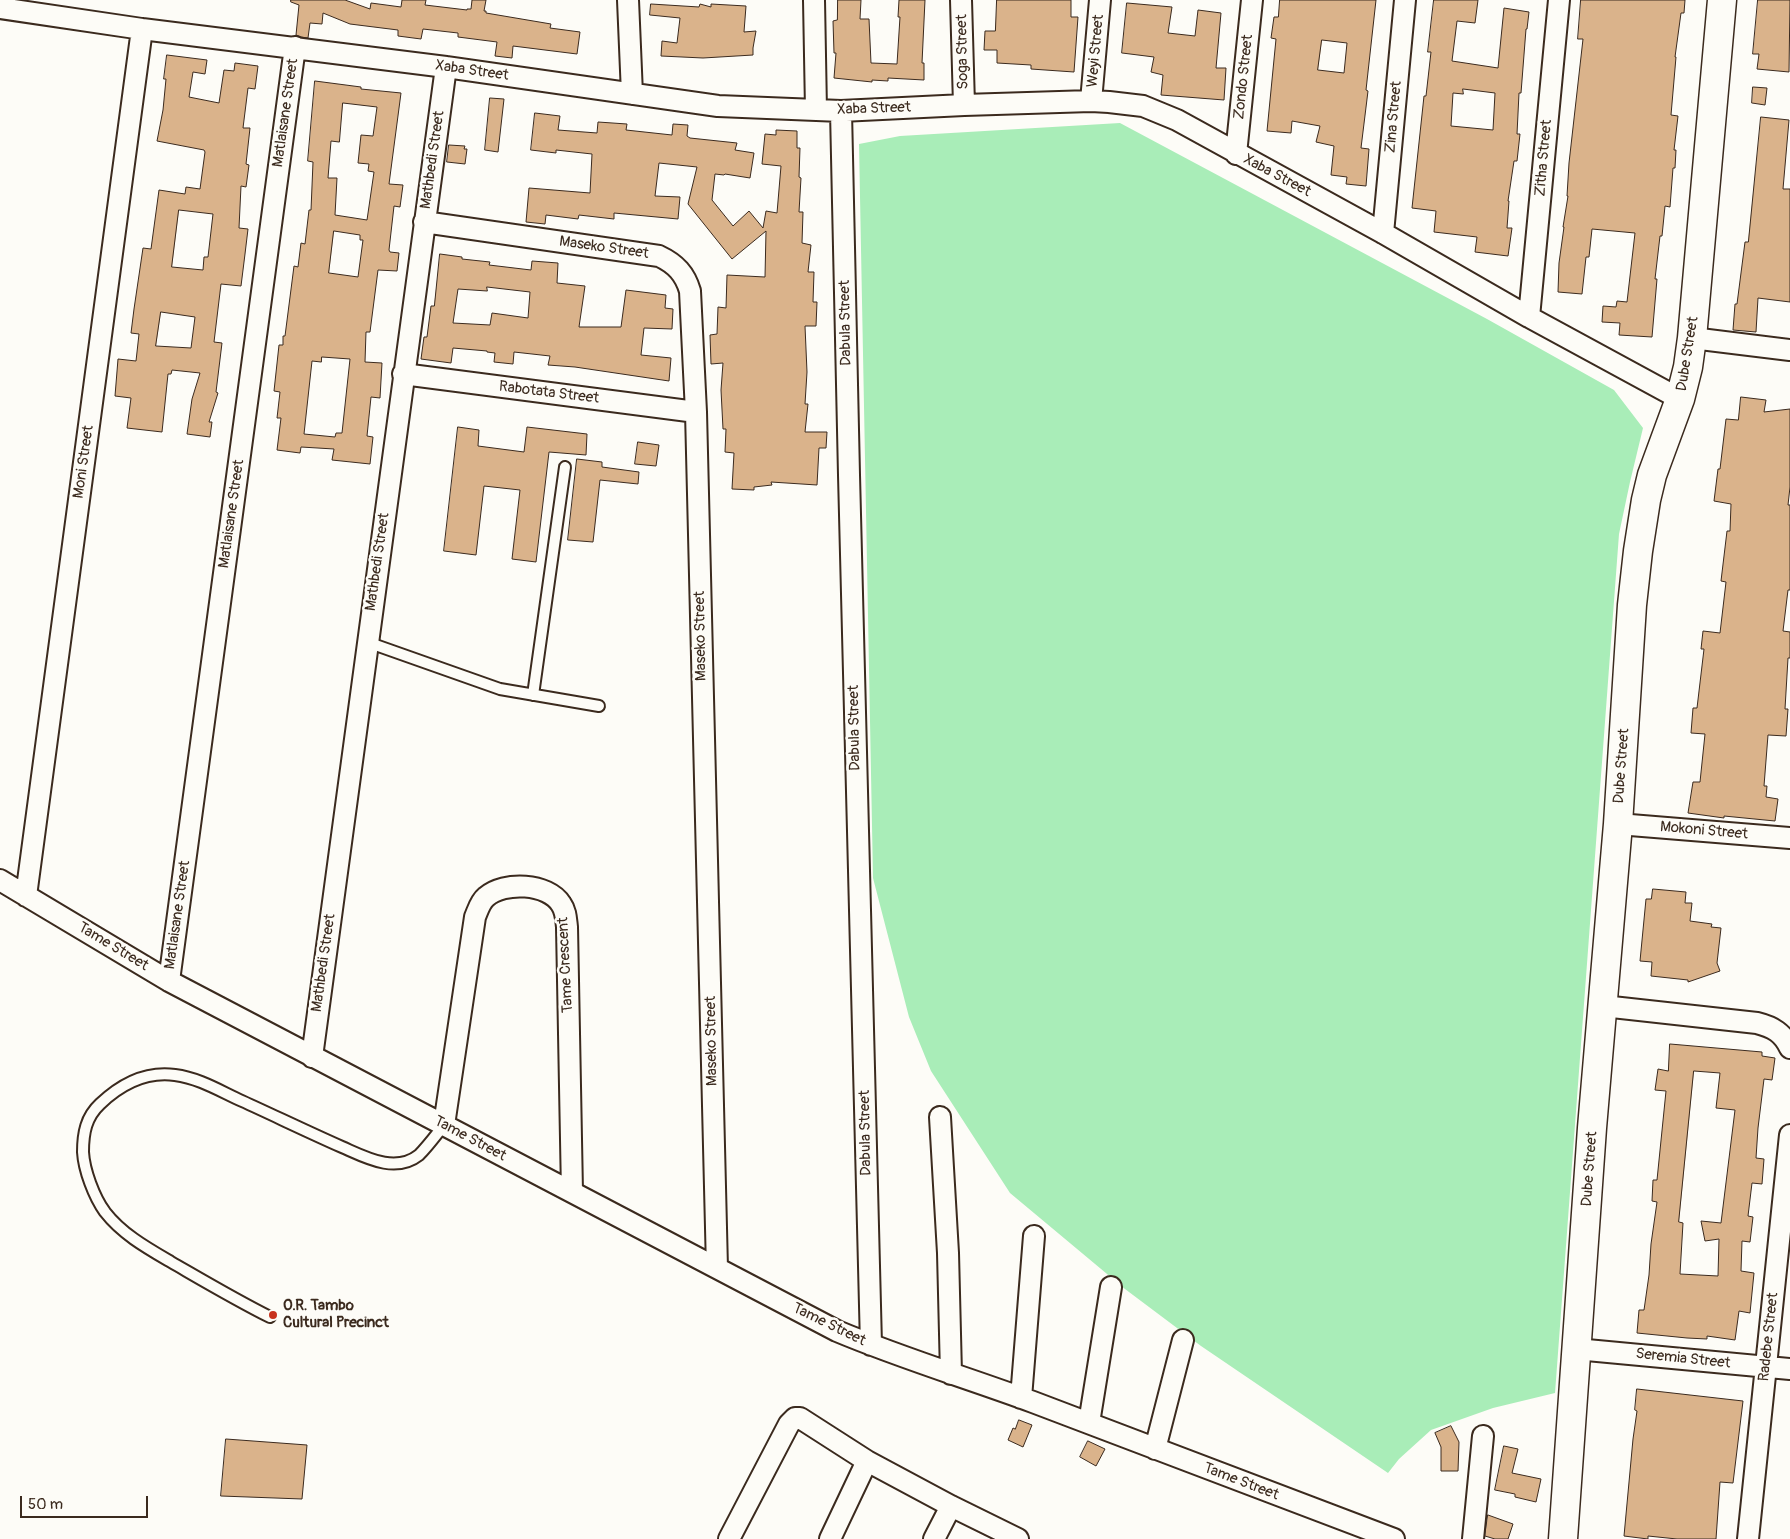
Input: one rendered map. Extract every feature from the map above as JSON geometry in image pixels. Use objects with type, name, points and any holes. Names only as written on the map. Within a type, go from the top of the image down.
[{"type":"street","points":[[628,0],[632,94]]},
{"type":"street","points":[[814,0],[816,110]]},
{"type":"street","name":"Soga Street","points":[[962,0],[964,105]]},
{"type":"street","name":"Weyi Street","points":[[1091,101],[1100,0]]},
{"type":"street","name":"Zondo Street","points":[[1236,154],[1252,0]]},
{"type":"street","name":"Zina Street","points":[[1383,233],[1405,0]]},
{"type":"street","name":"Zitha Street","points":[[1529,317],[1559,0]]},
{"type":"street","name":"Dube Street","points":[[1562,1539],[1618,824],[1632,605],[1642,525],[1652,475],[1680,398],[1688,366],[1722,0]]},
{"type":"street","name":"Xaba Street","points":[[0,8],[142,29],[446,67],[718,106],[841,111],[1091,101],[1143,106],[1177,120],[1383,233],[1529,317],[1680,398]]},
{"type":"street","name":"Moni Street","points":[[26,896],[142,29]]},
{"type":"street","name":"Matlaisane Street","points":[[169,981],[295,47]]},
{"type":"street","name":"Mathbedi Street","points":[[312,1056],[446,67]]},
{"type":"street","name":"Dabula Street","points":[[841,111],[871,1345]]},
{"type":"street","name":"Maseko Street","points":[[424,222],[649,254],[669,260],[684,274],[690,291],[696,412],[718,1268]]},
{"type":"street","points":[[1692,338],[1790,350]]},
{"type":"street","name":"Rabotata Street","points":[[403,374],[696,412]]},
{"type":"street","name":"Mokoni Street","points":[[1618,824],[1790,838]]},
{"type":"street","name":"Tame Street","points":[[0,880],[169,981],[837,1331],[1089,1423],[1394,1539]]},
{"type":"street","name":"Tame Crescent","points":[[444,1125],[475,917],[481,903],[486,896],[496,890],[534,887],[547,891],[561,904],[565,912],[567,927],[572,1192]]},
{"type":"street","points":[[1603,1006],[1757,1023],[1769,1026],[1777,1031],[1786,1039],[1790,1048]]},
{"type":"street","points":[[940,1117],[948,1253],[951,1374]]},
{"type":"street","name":"Radebe Street","points":[[1748,1539],[1787,1190],[1790,1135]]},
{"type":"street","points":[[1021,1398],[1034,1236]]},
{"type":"street","points":[[1089,1423],[1111,1287]]},
{"type":"street","points":[[1155,1449],[1183,1340]]},
{"type":"street","name":"Seremia Street","points":[[1576,1349],[1790,1369]]},
{"type":"street","points":[[729,1539],[789,1424],[795,1418],[805,1421],[868,1461],[951,1506],[1018,1539]]},
{"type":"street","points":[[1473,1539],[1483,1436]]},
{"type":"street","points":[[830,1539],[868,1461]]},
{"type":"street","points":[[934,1539],[951,1506]]},
{"type":"lane","points":[[533,695],[565,466]]},
{"type":"lane","points":[[367,642],[500,690],[598,706]]},
{"type":"lane","points":[[270,1317],[201,1281],[143,1245],[129,1236],[105,1212],[89,1180],[84,1163],[83,1142],[86,1125],[92,1112],[126,1084],[156,1074],[175,1075],[204,1082],[362,1156],[391,1164],[401,1164],[418,1155],[444,1125]]},
{"type":"green space","points":[[1120,123],[1487,319],[1614,390],[1643,428],[1619,534],[1555,1393],[1493,1408],[1431,1430],[1399,1459],[1388,1473],[1201,1346],[1125,1289],[1010,1193],[931,1071],[909,1017],[873,878],[859,144],[900,136]]},
{"type":"building","points":[[291,0],[345,0],[370,9],[371,3],[401,7],[402,0],[426,0],[425,5],[467,10],[471,9],[472,0],[486,0],[484,11],[486,13],[551,24],[550,28],[580,32],[577,54],[513,46],[512,58],[495,56],[497,42],[458,37],[458,33],[423,29],[421,39],[398,36],[398,30],[350,24],[323,13],[322,24],[310,23],[308,38],[301,37],[296,35],[299,5],[291,2]]},
{"type":"building","points":[[838,0],[861,0],[860,19],[869,19],[871,63],[897,64],[900,17],[898,17],[899,0],[925,0],[922,63],[924,63],[924,80],[888,78],[888,81],[872,80],[872,82],[834,78],[836,53],[834,53],[833,21],[837,20]]},
{"type":"building","points":[[997,0],[1071,0],[1071,17],[1078,17],[1074,72],[1031,69],[1031,65],[997,63],[997,50],[984,50],[985,31],[995,31]]},
{"type":"building","points":[[1280,0],[1376,0],[1361,148],[1369,149],[1366,186],[1346,184],[1347,177],[1331,175],[1334,146],[1316,142],[1320,126],[1292,121],[1291,133],[1267,131],[1276,39],[1271,38],[1274,17],[1278,17]],"holes":[[[1322,40],[1347,43],[1344,73],[1318,70]]]},
{"type":"building","points":[[1434,0],[1478,0],[1475,23],[1457,21],[1452,61],[1498,68],[1504,8],[1529,12],[1521,93],[1519,93],[1517,134],[1520,134],[1517,161],[1514,161],[1508,201],[1507,228],[1512,228],[1508,256],[1475,252],[1477,237],[1434,232],[1436,211],[1412,208],[1424,96],[1426,96],[1431,52],[1428,52]],"holes":[[[1463,89],[1495,93],[1493,130],[1451,126],[1453,93],[1463,94]]]},
{"type":"building","points":[[1581,0],[1685,0],[1684,13],[1681,13],[1675,57],[1671,115],[1678,116],[1674,150],[1676,150],[1675,168],[1673,168],[1670,207],[1665,206],[1662,236],[1660,236],[1655,279],[1657,279],[1652,337],[1619,335],[1620,323],[1602,322],[1603,306],[1616,307],[1617,301],[1627,302],[1635,233],[1592,229],[1589,257],[1586,257],[1582,294],[1558,292],[1559,263],[1568,196],[1569,163],[1583,39],[1578,39]]},
{"type":"building","points":[[1758,0],[1790,0],[1789,72],[1757,69],[1759,54],[1753,54]]},
{"type":"building","points":[[1127,3],[1172,7],[1168,33],[1195,36],[1198,10],[1221,13],[1216,68],[1226,68],[1224,100],[1161,95],[1163,75],[1151,72],[1154,57],[1122,53]]},
{"type":"building","points":[[651,4],[699,7],[700,4],[711,7],[711,4],[746,6],[744,32],[756,31],[753,55],[703,58],[661,56],[662,41],[677,43],[680,18],[650,15]]},
{"type":"building","points":[[167,55],[207,60],[205,74],[193,72],[189,97],[219,103],[224,70],[234,71],[235,63],[258,66],[255,89],[248,88],[243,128],[250,128],[246,164],[249,165],[246,187],[241,186],[239,228],[248,229],[241,286],[221,284],[214,342],[222,343],[216,392],[218,393],[209,422],[212,422],[210,437],[187,434],[192,399],[200,373],[172,370],[171,374],[168,374],[162,432],[127,428],[131,398],[115,396],[118,359],[136,361],[139,334],[131,333],[134,309],[143,248],[151,249],[159,190],[185,194],[186,187],[200,189],[204,150],[157,141],[163,110],[166,79],[164,79]],"holes":[[[179,210],[213,214],[208,257],[204,257],[203,270],[172,267]],[[161,312],[195,317],[191,348],[156,346]]]},
{"type":"building","points":[[315,81],[361,87],[361,89],[401,93],[389,184],[403,185],[400,207],[394,206],[389,250],[390,252],[399,253],[397,271],[378,270],[370,332],[366,332],[365,362],[382,363],[380,398],[371,397],[367,436],[373,437],[370,464],[332,460],[334,449],[301,447],[300,453],[277,450],[281,418],[277,418],[280,392],[274,391],[279,345],[283,345],[283,336],[285,336],[294,266],[298,267],[301,243],[305,244],[309,210],[311,210],[313,162],[308,161]],"holes":[[[343,103],[377,107],[373,136],[361,135],[358,163],[369,164],[368,171],[374,172],[367,220],[335,215],[337,178],[328,178],[331,141],[339,142]],[[334,231],[360,235],[360,240],[363,240],[358,277],[329,273]],[[322,357],[350,359],[342,433],[336,433],[335,437],[304,434],[312,361],[321,362]]]},
{"type":"building","points":[[1753,87],[1767,88],[1765,105],[1752,103]]},
{"type":"building","points":[[490,98],[504,99],[498,152],[485,150]]},
{"type":"building","points":[[535,113],[560,116],[558,130],[597,133],[598,122],[627,124],[626,130],[672,135],[673,124],[688,125],[687,136],[690,138],[737,143],[735,150],[754,153],[750,178],[715,174],[712,200],[733,226],[749,211],[763,228],[766,211],[777,213],[781,166],[762,164],[765,134],[776,135],[776,130],[797,131],[797,148],[800,148],[799,177],[801,178],[799,212],[803,212],[802,243],[811,245],[808,272],[814,272],[813,302],[817,302],[816,326],[805,326],[807,372],[805,404],[808,404],[805,432],[827,432],[826,448],[819,448],[817,485],[771,482],[772,485],[754,487],[754,490],[732,489],[734,453],[725,452],[726,429],[723,429],[721,390],[723,363],[711,364],[710,335],[717,334],[718,307],[726,308],[727,275],[765,277],[766,231],[732,259],[688,204],[697,167],[659,163],[655,196],[680,197],[678,219],[614,213],[614,219],[579,215],[578,219],[546,215],[545,224],[526,222],[529,188],[590,193],[592,154],[556,150],[556,153],[531,150]]},
{"type":"building","points":[[1761,117],[1789,120],[1783,189],[1790,189],[1790,302],[1758,298],[1756,332],[1733,330],[1735,304],[1737,304],[1745,242],[1748,242]]},
{"type":"building","points":[[449,145],[465,146],[464,149],[467,149],[465,164],[447,162]]},
{"type":"building","points":[[440,254],[490,262],[489,265],[531,270],[532,261],[558,263],[557,283],[585,286],[579,327],[621,327],[626,290],[666,295],[665,308],[673,309],[672,329],[644,328],[641,355],[671,358],[669,381],[575,367],[548,365],[550,356],[514,352],[513,364],[494,362],[495,353],[453,348],[451,363],[421,359],[424,337],[427,337],[431,306],[434,306]],"holes":[[[487,287],[530,292],[528,318],[492,313],[490,325],[453,323],[458,289],[487,291]]]},
{"type":"building","points":[[1741,397],[1766,400],[1764,412],[1790,409],[1790,487],[1788,505],[1790,505],[1790,590],[1788,590],[1783,631],[1790,632],[1790,658],[1788,658],[1785,709],[1788,709],[1786,736],[1768,735],[1764,786],[1767,786],[1766,797],[1778,799],[1775,821],[1724,816],[1724,818],[1688,813],[1693,782],[1700,782],[1705,734],[1691,733],[1693,708],[1697,708],[1704,649],[1701,649],[1703,631],[1720,633],[1726,582],[1721,581],[1727,531],[1730,531],[1731,504],[1714,501],[1718,469],[1720,469],[1726,419],[1738,420]]},
{"type":"building","points":[[458,427],[479,430],[478,446],[524,452],[527,427],[587,434],[586,455],[549,452],[536,562],[512,559],[520,490],[484,486],[476,555],[444,551]]},
{"type":"building","points":[[638,442],[659,445],[656,466],[635,464]]},
{"type":"building","points":[[577,459],[602,462],[602,467],[639,472],[638,484],[600,480],[593,542],[568,540]]},
{"type":"building","points":[[1653,889],[1686,892],[1685,903],[1692,903],[1690,921],[1712,924],[1711,927],[1721,928],[1717,963],[1720,971],[1688,982],[1688,980],[1651,976],[1652,962],[1640,961],[1646,899],[1651,899]]},
{"type":"building","points":[[1670,1044],[1762,1052],[1762,1056],[1775,1058],[1772,1080],[1764,1079],[1758,1128],[1756,1158],[1764,1159],[1762,1184],[1752,1183],[1748,1216],[1753,1217],[1750,1242],[1742,1241],[1741,1271],[1754,1273],[1750,1313],[1739,1311],[1735,1340],[1707,1336],[1707,1339],[1637,1333],[1639,1310],[1644,1310],[1649,1275],[1657,1202],[1652,1201],[1653,1180],[1657,1180],[1666,1091],[1655,1090],[1658,1069],[1668,1071]],"holes":[[[1694,1071],[1720,1073],[1716,1108],[1735,1110],[1721,1223],[1701,1221],[1705,1241],[1719,1239],[1718,1276],[1680,1274],[1683,1223],[1679,1222]]]},
{"type":"building","points":[[1637,1389],[1743,1401],[1733,1483],[1720,1482],[1716,1539],[1677,1539],[1648,1536],[1648,1539],[1624,1536],[1637,1411],[1635,1410]]},
{"type":"building","points":[[1019,1420],[1032,1425],[1023,1447],[1008,1440]]},
{"type":"building","points":[[1451,1426],[1459,1442],[1458,1471],[1441,1471],[1441,1447],[1435,1433]]},
{"type":"building","points":[[226,1439],[307,1445],[302,1499],[221,1496]]},
{"type":"building","points":[[1088,1441],[1105,1449],[1096,1466],[1080,1457]]},
{"type":"building","points":[[1504,1446],[1518,1449],[1512,1473],[1541,1479],[1536,1502],[1515,1497],[1515,1494],[1495,1490]]},
{"type":"building","points":[[1488,1515],[1513,1524],[1508,1539],[1495,1539],[1485,1536]]},
{"type":"place","name":"O.R. Tambo Cultural Precinct","points":[[273,1315]]}]
